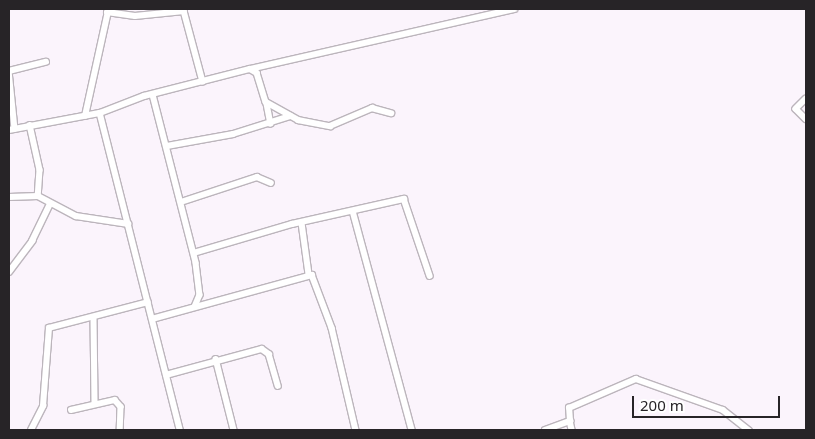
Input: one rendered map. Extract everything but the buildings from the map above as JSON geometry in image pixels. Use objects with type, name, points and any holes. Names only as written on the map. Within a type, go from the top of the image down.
[{"type":"street","points":[[46,62],[9,71],[12,129],[88,116],[153,94],[250,69],[514,9]]},
{"type":"street","points":[[88,116],[108,11],[136,16],[184,11],[203,82]]},
{"type":"street","points":[[250,69],[257,74],[271,124]]},
{"type":"street","points":[[153,94],[194,253],[200,295],[195,307]]},
{"type":"street","points":[[806,99],[796,109],[806,119]]},
{"type":"street","points":[[266,102],[290,116],[330,126],[372,108],[391,113]]},
{"type":"street","points":[[100,113],[100,122],[180,430]]},
{"type":"street","points":[[88,116],[100,122]]},
{"type":"street","points":[[167,146],[271,124],[290,116]]},
{"type":"street","points":[[30,125],[40,170],[38,196]]},
{"type":"street","points":[[181,202],[257,177],[271,183]]},
{"type":"street","points":[[9,196],[38,196],[50,204],[90,220],[128,224]]},
{"type":"street","points":[[194,253],[302,223],[406,200],[430,276]]},
{"type":"street","points":[[9,272],[16,259],[32,241],[50,204]]},
{"type":"street","points":[[353,211],[412,430]]},
{"type":"street","points":[[302,223],[309,274],[332,328],[356,430]]},
{"type":"street","points":[[9,255],[16,259]]},
{"type":"street","points":[[152,319],[309,274]]},
{"type":"street","points":[[200,295],[208,303]]},
{"type":"street","points":[[31,430],[43,406],[49,328],[94,319],[148,302]]},
{"type":"street","points":[[94,319],[94,404]]},
{"type":"street","points":[[166,375],[216,359],[264,349],[278,386]]},
{"type":"street","points":[[216,359],[234,430]]},
{"type":"street","points":[[572,430],[569,408],[636,379],[723,410],[749,430]]},
{"type":"street","points":[[72,410],[94,404],[118,402],[120,430]]},
{"type":"street","points":[[545,430],[570,421]]}]
